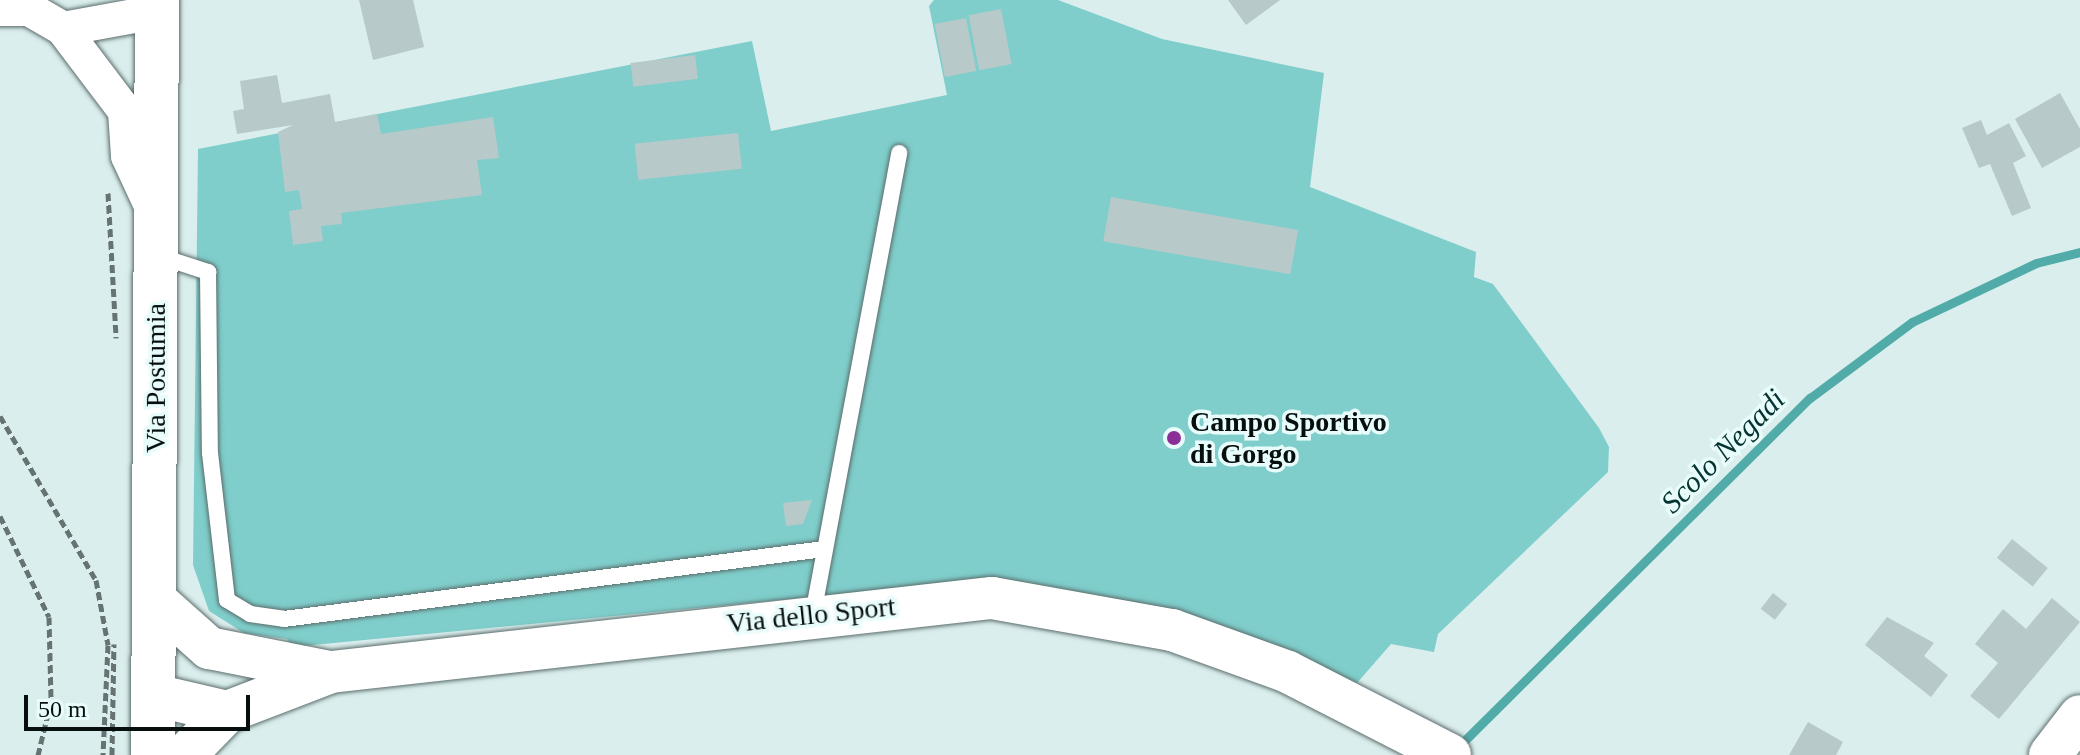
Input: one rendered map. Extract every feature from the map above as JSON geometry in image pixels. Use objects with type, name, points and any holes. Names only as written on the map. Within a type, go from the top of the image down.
[{"type":"main road","name":"Via Postumia","points":[[145,4],[157,236],[153,755]]},
{"type":"street","points":[[35,12],[145,4]]},
{"type":"street","points":[[35,12],[125,111],[128,156],[157,236]]},
{"type":"street","name":"Via dello Sport","points":[[227,712],[331,672],[813,614],[992,598],[1085,610],[1172,630],[1288,672],[1450,755]]},
{"type":"street","points":[[154,599],[209,648],[257,661],[331,672]]},
{"type":"street","points":[[154,691],[257,661]]},
{"type":"street","points":[[154,691],[227,712],[185,755]]},
{"type":"street","points":[[2050,755],[2080,716]]},
{"type":"lane","points":[[813,614],[899,153]]},
{"type":"lane","points":[[157,236],[208,272],[210,453],[227,600],[250,614],[284,619],[824,549]]},
{"type":"path","points":[[108,184],[107,274],[117,347]]},
{"type":"path","points":[[0,416],[96,580],[108,645],[103,755]]},
{"type":"path","points":[[0,516],[49,617],[51,701],[38,755]]},
{"type":"path","points":[[112,755],[114,616]]},
{"type":"shaded area","points":[[934,0],[1058,0],[1162,39],[1324,73],[1310,187],[1476,252],[1474,277],[1493,284],[1599,428],[1609,447],[1608,472],[1438,634],[1434,652],[1391,644],[1357,683],[955,583],[292,647],[287,639],[244,633],[209,611],[193,565],[198,149],[752,41],[771,131],[947,95],[929,6]]},
{"type":"building","points":[[359,0],[413,0],[424,47],[373,60]]},
{"type":"building","points":[[1228,0],[1280,0],[1246,25]]},
{"type":"building","points":[[1001,9],[1012,64],[979,70],[969,15]]},
{"type":"building","points":[[966,18],[976,71],[945,77],[935,24]]},
{"type":"building","points":[[695,55],[698,79],[633,87],[630,63]]},
{"type":"building","points":[[277,75],[282,103],[330,94],[335,122],[377,114],[381,134],[493,117],[499,158],[477,160],[482,195],[341,213],[342,224],[321,226],[323,241],[293,245],[289,211],[302,209],[299,190],[285,192],[278,132],[293,125],[237,134],[233,111],[244,109],[240,81]]},
{"type":"building","points":[[2060,93],[2080,129],[2080,147],[2042,168],[2015,119]]},
{"type":"building","points":[[1981,120],[1987,135],[2009,123],[2026,156],[2013,163],[2031,208],[2012,216],[1990,164],[1979,168],[1962,128]]},
{"type":"building","points":[[738,133],[742,169],[638,180],[635,144]]},
{"type":"building","points":[[1111,197],[1298,230],[1290,274],[1103,241]]},
{"type":"building","points":[[812,500],[803,524],[786,526],[783,503]]},
{"type":"building","points":[[2012,539],[2048,568],[2033,587],[1997,558]]},
{"type":"building","points":[[1773,593],[1787,604],[1775,620],[1761,609]]},
{"type":"building","points":[[2052,598],[2080,622],[1999,719],[1970,696],[1998,663],[1975,644],[2003,609],[2026,629]]},
{"type":"building","points":[[1887,617],[1934,643],[1924,656],[1948,675],[1931,697],[1865,645]]},
{"type":"building","points":[[1808,722],[1843,742],[1836,755],[1789,755]]},
{"type":"waterway","name":"Scolo Negadi","points":[[1456,749],[1810,398],[1912,322],[2036,263],[2080,252]]},
{"type":"place","name":"Campo Sportivo di Gorgo","points":[[1174,438]]}]
